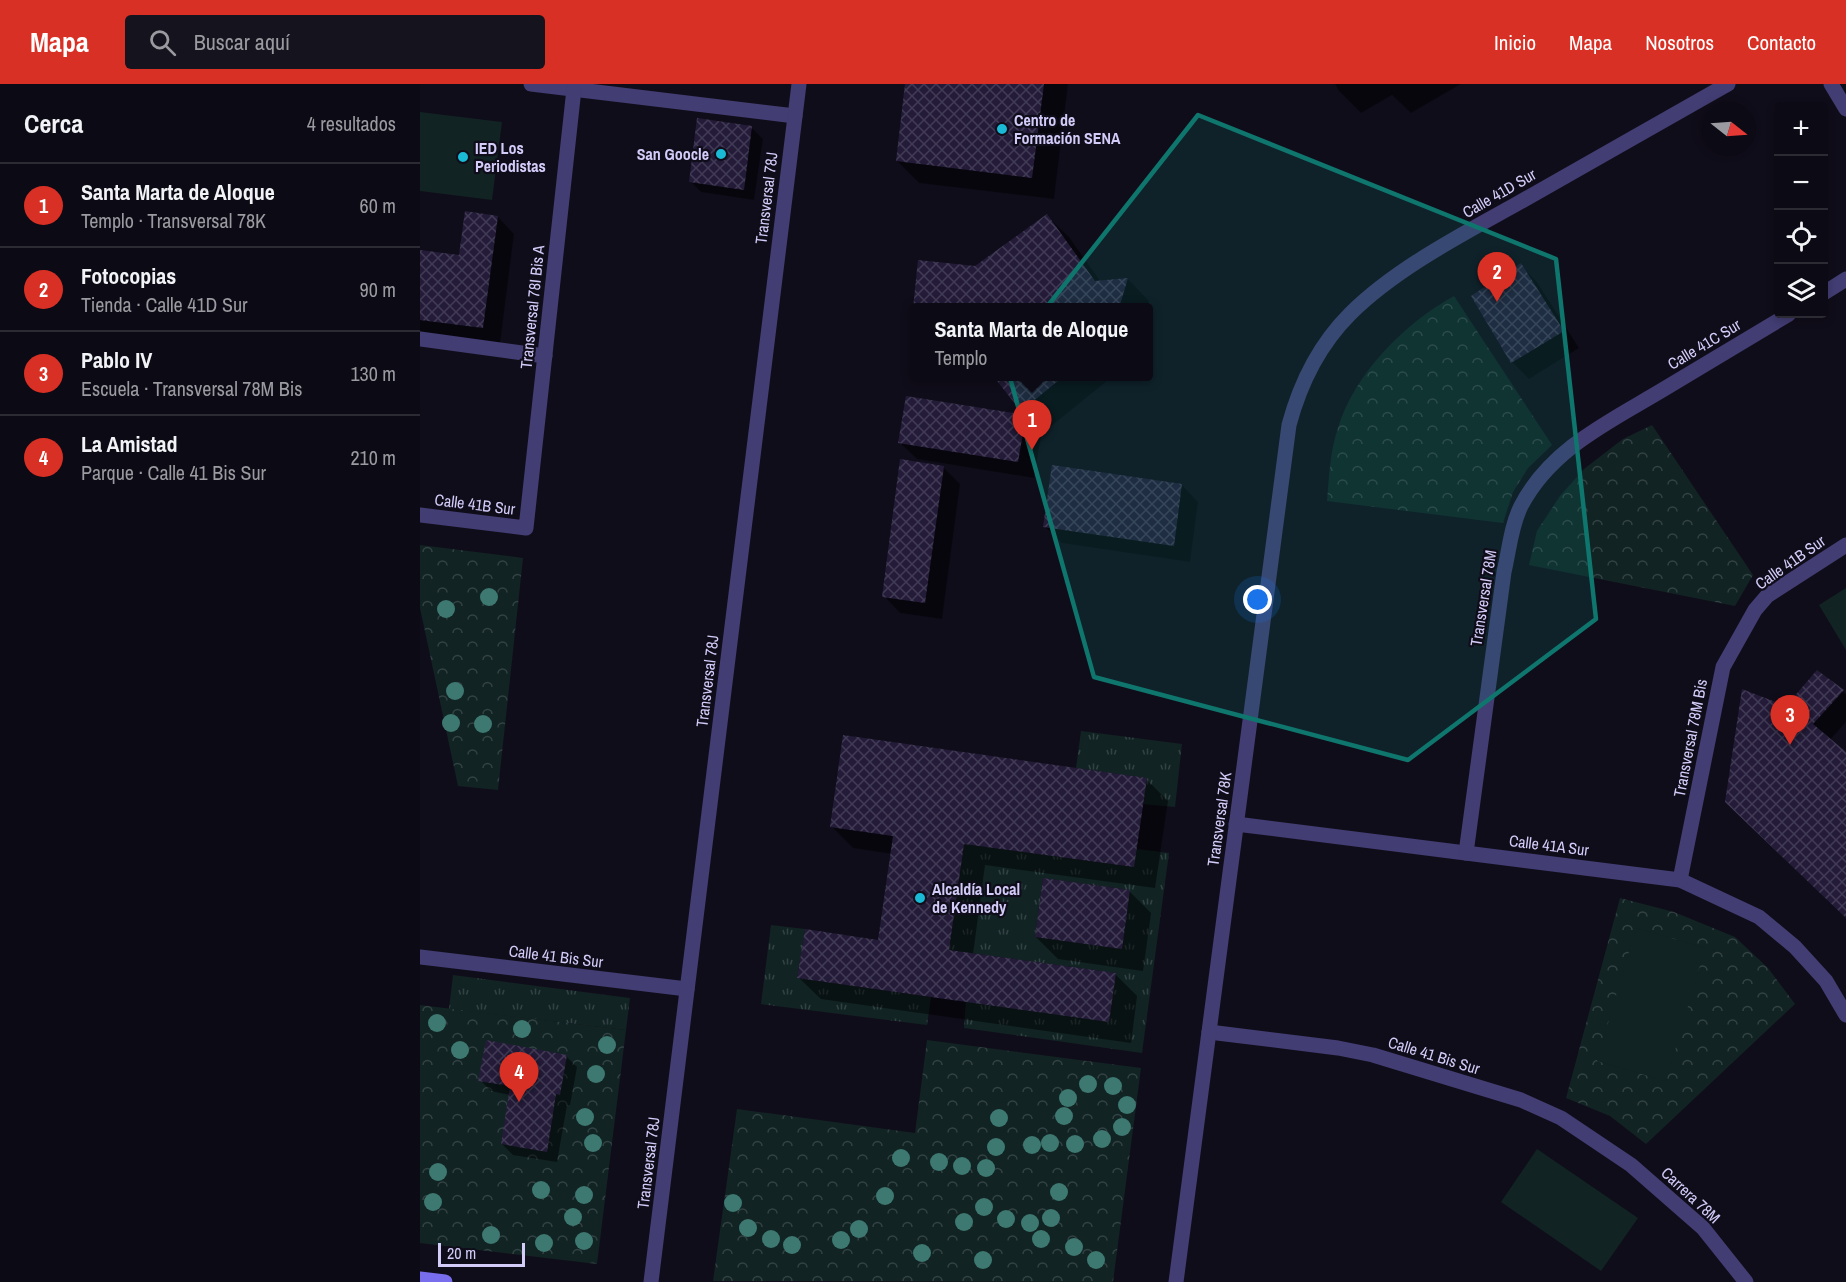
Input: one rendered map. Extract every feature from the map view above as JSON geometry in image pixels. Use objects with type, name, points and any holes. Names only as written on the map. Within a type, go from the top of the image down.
[{"type":"main road","points":[[420,1279],[445,1282]]},
{"type":"street","points":[[531,84],[795,116]]},
{"type":"street","name":"Transversal 78J","points":[[651,1282],[799,84]]},
{"type":"street","name":"Calle 41D Sur","points":[[1313,364],[1331,336],[1350,314],[1383,286],[1435,250],[1728,84]]},
{"type":"street","points":[[1831,84],[1846,109]]},
{"type":"street","name":"Transversal 78I Bis A","points":[[526,528],[574,89]]},
{"type":"street","points":[[1828,290],[1846,279]]},
{"type":"street","name":"Calle 41C Sur","points":[[1638,405],[1782,318]]},
{"type":"street","points":[[420,339],[545,356]]},
{"type":"street","name":"Transversal 78K","points":[[1176,1282],[1289,425],[1297,397],[1313,364]]},
{"type":"street","name":"Transversal 78M","points":[[1466,853],[1504,572],[1511,536],[1520,507],[1537,480],[1559,456],[1595,430],[1638,405]]},
{"type":"street","name":"Calle 41B Sur","points":[[420,515],[526,528]]},
{"type":"street","name":"Calle 41B Sur","points":[[1755,610],[1767,596],[1846,545]]},
{"type":"street","name":"Transversal 78M Bis","points":[[1680,880],[1723,667],[1755,610]]},
{"type":"street","name":"Calle 41A Sur","points":[[1236,824],[1680,880],[1759,917],[1795,947],[1826,981],[1846,1015]]},
{"type":"street","name":"Calle 41 Bis Sur","points":[[420,957],[687,990]]},
{"type":"street","name":"Calle 41 Bis Sur","points":[[1209,1032],[1338,1048],[1373,1055],[1521,1100],[1561,1118],[1631,1165]]},
{"type":"street","name":"Carrera 78M","points":[[1631,1165],[1703,1228],[1746,1282]]},
{"type":"highlighted area","points":[[1198,115],[1556,259],[1596,619],[1408,760],[1094,677],[1005,360]]},
{"type":"green space","points":[[420,112],[502,122],[492,200],[420,191]]},
{"type":"green space","points":[[1454,296],[1552,445],[1528,468],[1513,492],[1503,523],[1327,501],[1335,437],[1356,388],[1369,369],[1400,335]]},
{"type":"green space","points":[[1652,425],[1753,575],[1735,606],[1529,565],[1537,531],[1560,496],[1584,469],[1623,439]]},
{"type":"green space","points":[[420,545],[523,558],[498,790],[458,786],[420,608]]},
{"type":"green space","points":[[1846,588],[1846,650],[1819,605]]},
{"type":"green space","points":[[1081,731],[1182,744],[1175,807],[1143,804],[1146,778],[1076,768]]},
{"type":"green space","points":[[964,844],[1133,867],[1136,849],[1169,853],[1142,1053],[964,1028],[966,1001],[1116,973],[949,950]],"holes":[[[1043,878],[1130,890],[1122,949],[1035,937]]]},
{"type":"green space","points":[[1620,898],[1674,912],[1735,937],[1768,968],[1795,1004],[1646,1144],[1610,1116],[1566,1098]]},
{"type":"green space","points":[[771,925],[805,929],[797,978],[931,997],[927,1025],[761,1004]]},
{"type":"green space","points":[[1636,928],[1705,948],[1666,1081],[1597,1061]]},
{"type":"green space","points":[[453,975],[630,998],[626,1030],[449,1009]]},
{"type":"green space","points":[[420,1005],[626,1030],[597,1264],[420,1243]]},
{"type":"green space","points":[[927,1040],[1141,1068],[1113,1282],[713,1281],[737,1109],[915,1133]]},
{"type":"green space","points":[[1537,1149],[1638,1218],[1601,1271],[1501,1202]]},
{"type":"building","points":[[905,84],[1044,84],[1032,178],[896,161]]},
{"type":"building","name":"San Goocle","points":[[697,118],[752,126],[744,190],[689,182]]},
{"type":"building","points":[[465,211],[498,216],[483,328],[420,320],[420,250],[459,255]]},
{"type":"building","points":[[1047,214],[1095,281],[1128,278],[1120,303],[914,303],[918,260],[975,266]]},
{"type":"building","points":[[1521,263],[1564,331],[1511,363],[1471,296]]},
{"type":"building","points":[[997,381],[1058,381],[1021,411]]},
{"type":"building","points":[[906,396],[1026,415],[1018,462],[898,443]]},
{"type":"building","points":[[900,459],[944,466],[925,603],[882,597]]},
{"type":"building","points":[[1052,465],[1182,484],[1174,546],[1043,527]]},
{"type":"building","points":[[1817,670],[1844,690],[1813,724],[1846,752],[1846,918],[1725,802],[1742,689],[1786,706]]},
{"type":"building","name":"Alcaldía Local de Kennedy","points":[[843,735],[1147,778],[1134,867],[964,844],[949,950],[1116,973],[1109,1022],[797,978],[805,929],[878,940],[893,836],[830,827]]},
{"type":"building","name":"Alcaldía Local de Kennedy","points":[[1043,878],[1130,890],[1122,949],[1035,937]]},
{"type":"building","points":[[486,1040],[567,1055],[560,1095],[556,1094],[547,1152],[501,1144],[510,1086],[478,1081]]},
{"type":"place","name":"Centro de Formación SENA","points":[[1002,129]]},
{"type":"place","name":"San Goocle","points":[[721,154]]},
{"type":"place","name":"IED Los Periodistas","points":[[463,157]]},
{"type":"place","name":"Fotocopias","points":[[1497,302]]},
{"type":"place","name":"Santa Marta de Aloque","points":[[1032,450]]},
{"type":"place","name":"Pablo IV","points":[[1790,745]]},
{"type":"place","name":"Alcaldía Local de Kennedy","points":[[920,898]]},
{"type":"place","name":"La Amistad","points":[[519,1102]]}]
